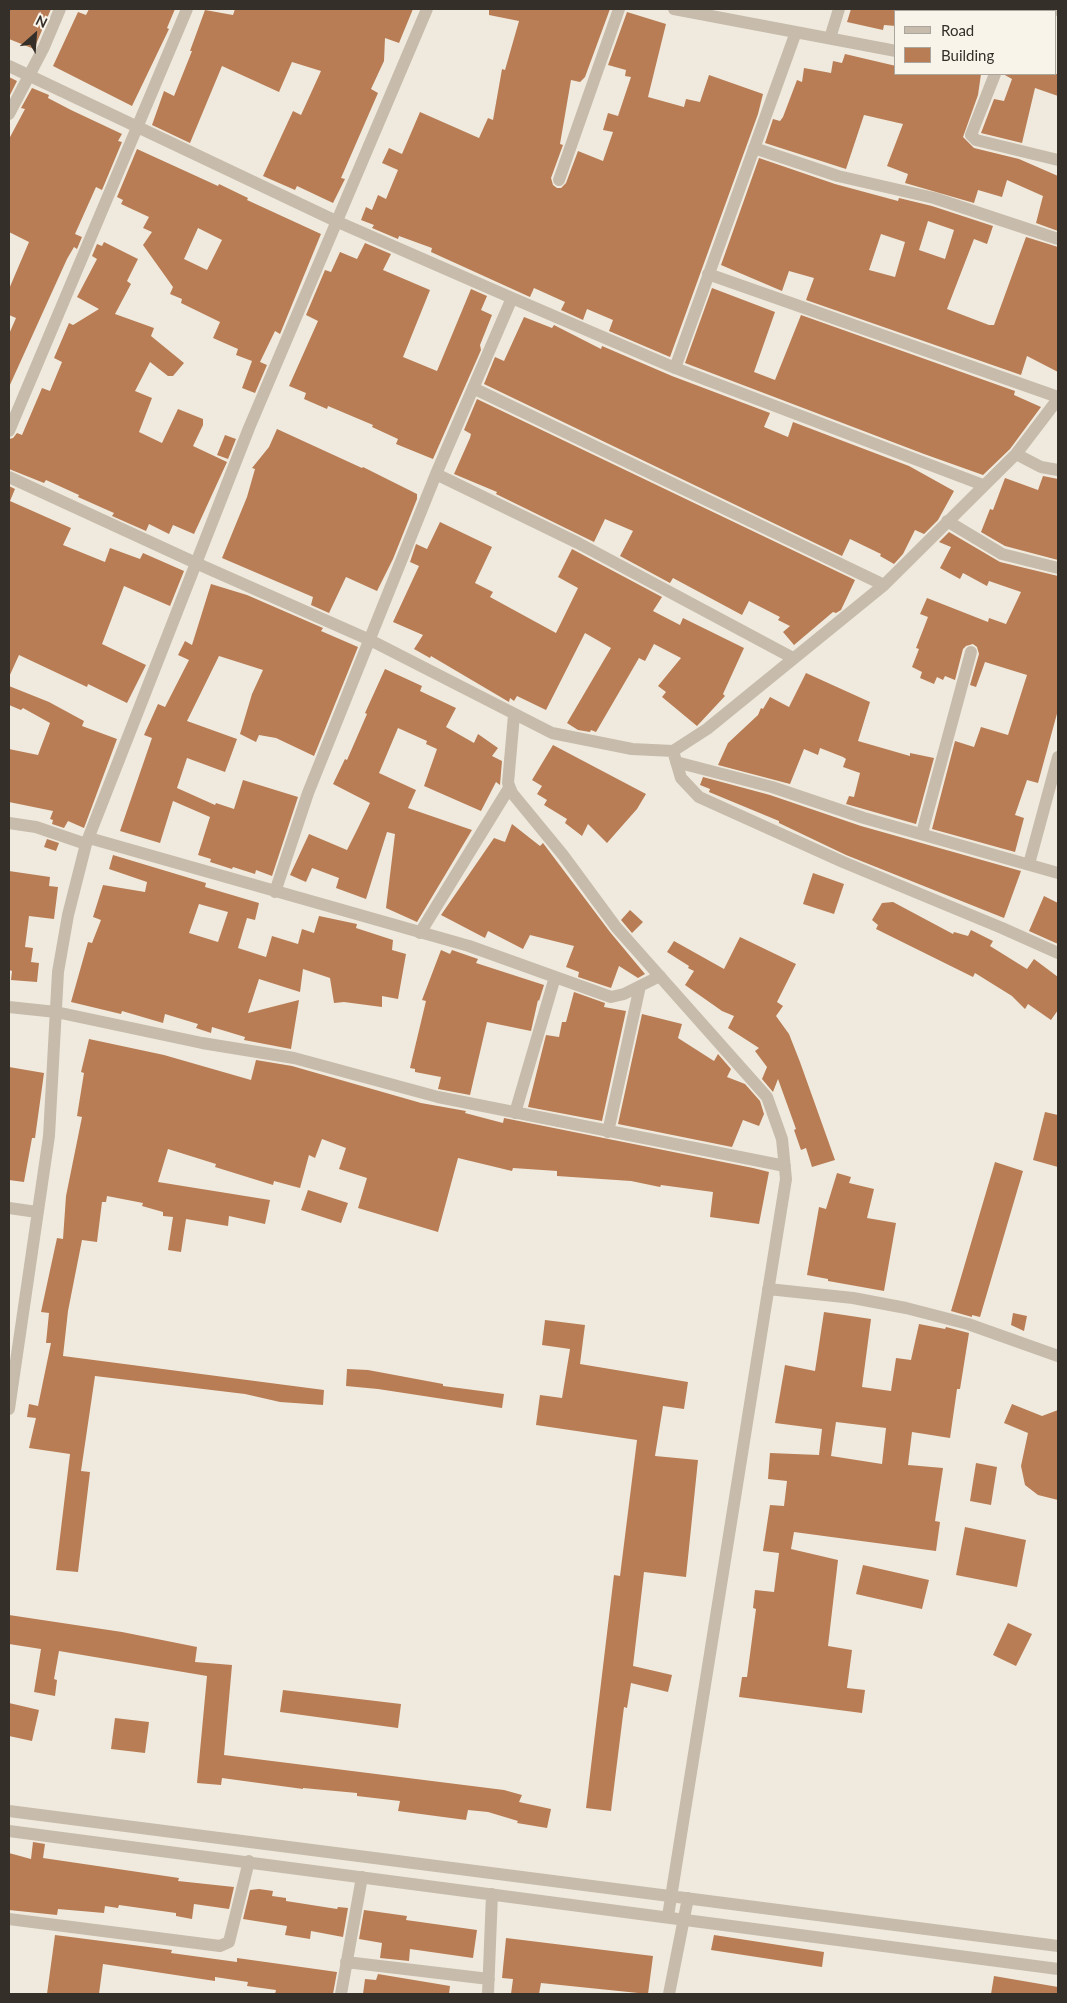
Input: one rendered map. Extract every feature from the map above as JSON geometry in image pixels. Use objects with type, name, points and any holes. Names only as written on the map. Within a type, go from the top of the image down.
[{"type":"street","points":[[9,114],[60,9]]},
{"type":"street","points":[[9,431],[187,9]]},
{"type":"street","points":[[9,1403],[49,1136],[58,972],[68,915],[88,842],[198,564],[249,428],[427,9]]},
{"type":"street","points":[[559,180],[619,9]]},
{"type":"street","points":[[674,9],[738,15],[796,32],[894,51]]},
{"type":"street","points":[[830,38],[839,9]]},
{"type":"street","points":[[674,368],[796,32]]},
{"type":"street","points":[[9,66],[338,222],[674,368],[982,486]]},
{"type":"street","points":[[995,75],[971,135],[976,140],[1058,160]]},
{"type":"street","points":[[754,148],[838,176],[934,198],[1058,239]]},
{"type":"street","points":[[674,757],[884,585],[1016,454],[1058,398],[708,274]]},
{"type":"street","points":[[275,892],[308,793],[436,474],[512,298]]},
{"type":"street","points":[[473,388],[884,585]]},
{"type":"street","points":[[1016,454],[1041,467],[1058,470]]},
{"type":"street","points":[[436,474],[578,543],[793,658]]},
{"type":"street","points":[[9,477],[198,564],[370,640],[552,733],[674,757],[864,818],[1058,873]]},
{"type":"street","points":[[947,521],[1002,554],[1058,568]]},
{"type":"street","points":[[922,833],[971,652]]},
{"type":"street","points":[[420,933],[509,788],[514,715]]},
{"type":"street","points":[[674,757],[681,778],[699,797],[843,862],[1002,928],[1058,954]]},
{"type":"street","points":[[1029,864],[1058,757]]},
{"type":"street","points":[[509,788],[563,855],[616,927],[767,1097],[782,1139],[786,1180],[668,1916]]},
{"type":"street","points":[[9,823],[36,828],[469,946],[611,997],[624,994],[660,976]]},
{"type":"street","points":[[515,1113],[555,977]]},
{"type":"street","points":[[608,1132],[640,986]]},
{"type":"street","points":[[9,1007],[56,1012],[202,1043],[294,1058],[438,1097],[785,1166]]},
{"type":"street","points":[[9,1208],[37,1212]]},
{"type":"street","points":[[768,1289],[853,1298],[906,1308],[968,1324],[1058,1356]]},
{"type":"street","points":[[9,1811],[1058,1946]]},
{"type":"street","points":[[9,1831],[685,1918],[1058,1969]]},
{"type":"street","points":[[9,1919],[220,1946],[230,1942],[249,1861]]},
{"type":"street","points":[[341,1994],[362,1877]]},
{"type":"street","points":[[488,1994],[492,1894]]},
{"type":"street","points":[[669,1994],[688,1898]]},
{"type":"street","points":[[346,1962],[489,1979]]},
{"type":"building","points":[[9,9],[51,9],[34,49],[9,39]]},
{"type":"building","points":[[89,9],[175,9],[167,28],[169,29],[132,106],[53,66],[78,12],[86,15]]},
{"type":"building","points":[[235,9],[413,9],[399,43],[385,38],[384,61],[371,89],[378,93],[341,178],[345,179],[333,203],[297,186],[295,190],[263,176],[293,111],[301,115],[321,71],[292,62],[279,92],[222,66],[190,143],[152,125],[164,91],[174,96],[192,51],[190,51],[205,10],[233,15]]},
{"type":"building","points":[[489,9],[610,9],[585,77],[580,82],[571,80],[560,144],[563,145],[551,178],[553,185],[557,188],[561,188],[566,183],[578,151],[603,161],[613,132],[603,130],[608,113],[618,116],[631,77],[625,76],[626,70],[608,65],[627,12],[666,24],[648,97],[684,107],[686,99],[700,102],[709,75],[763,94],[758,114],[670,357],[609,331],[613,320],[587,309],[583,320],[561,310],[565,302],[534,288],[530,297],[431,252],[432,248],[399,236],[398,239],[372,228],[374,225],[361,220],[366,207],[372,210],[378,195],[386,199],[398,170],[382,163],[389,148],[402,154],[420,112],[479,138],[488,118],[493,120],[502,69],[505,70],[519,21],[489,15]]},
{"type":"building","points":[[851,9],[896,9],[894,10],[894,26],[884,25],[883,30],[847,22]]},
{"type":"building","points":[[845,54],[894,66],[894,75],[981,75],[978,95],[963,137],[974,148],[1019,159],[1058,176],[1058,231],[1036,223],[1043,196],[1007,180],[1002,197],[978,190],[974,203],[905,183],[908,174],[887,166],[903,124],[864,115],[846,169],[765,143],[773,119],[780,121],[797,80],[802,82],[804,68],[831,73],[833,61],[842,63]]},
{"type":"building","points":[[1058,74],[1058,96],[1035,88],[1022,143],[981,133],[994,99],[1004,101],[1012,79],[1005,75]]},
{"type":"building","points":[[9,77],[17,81],[9,97]]},
{"type":"building","points":[[32,88],[49,95],[48,98],[71,110],[122,134],[118,141],[122,142],[102,190],[96,187],[75,234],[82,237],[77,249],[74,247],[67,259],[9,387],[9,334],[16,318],[9,315],[9,289],[29,242],[9,232],[9,139],[25,109],[21,108]]},
{"type":"building","points":[[137,149],[218,186],[219,184],[248,198],[247,200],[321,234],[280,334],[275,331],[260,362],[267,365],[255,393],[242,388],[252,361],[236,355],[238,349],[213,338],[220,322],[181,303],[182,299],[170,294],[173,287],[143,245],[152,232],[143,228],[149,217],[121,204],[123,200],[117,197]],"holes":[[[198,228],[222,240],[207,270],[184,259]]]},
{"type":"building","points":[[759,158],[835,184],[898,201],[899,198],[932,206],[993,226],[987,244],[974,239],[947,309],[989,325],[994,325],[1026,237],[1058,247],[1058,372],[1027,356],[1021,375],[806,300],[814,278],[789,271],[782,291],[721,265]],"holes":[[[928,221],[954,230],[945,259],[919,250]],[[881,234],[905,242],[895,277],[869,270]]]},
{"type":"building","points":[[104,242],[138,259],[127,281],[131,284],[115,314],[154,328],[151,336],[184,363],[173,376],[168,376],[150,362],[135,391],[152,398],[139,432],[162,443],[178,409],[203,419],[203,425],[193,446],[227,462],[194,534],[173,525],[169,534],[149,524],[146,531],[112,516],[114,513],[46,480],[44,483],[9,469],[9,439],[13,438],[17,433],[22,435],[42,388],[50,391],[62,362],[54,358],[69,323],[73,325],[99,309],[77,297],[97,259],[92,256],[97,244],[102,246]]},
{"type":"building","points":[[365,243],[391,254],[383,270],[430,290],[403,357],[437,371],[471,289],[487,296],[481,310],[492,315],[480,345],[481,350],[433,459],[396,444],[398,439],[372,427],[373,425],[328,406],[327,409],[304,399],[306,393],[289,386],[318,321],[306,315],[325,270],[331,272],[340,252],[357,259]]},
{"type":"building","points":[[712,288],[775,312],[754,372],[775,380],[801,315],[1015,391],[1014,395],[1041,407],[1010,449],[983,475],[924,454],[685,363]]},
{"type":"building","points":[[524,317],[552,328],[554,325],[601,349],[602,346],[672,376],[770,413],[764,427],[788,437],[793,422],[909,466],[954,491],[938,520],[924,534],[915,530],[903,554],[894,564],[880,556],[881,554],[850,539],[842,556],[484,384],[495,357],[504,361]]},
{"type":"building","points":[[477,399],[855,580],[841,610],[836,613],[833,612],[794,645],[783,632],[790,626],[778,620],[780,617],[749,601],[742,615],[673,578],[670,583],[620,556],[633,531],[605,519],[594,542],[496,494],[497,492],[454,474],[470,438],[471,434],[464,430]]},
{"type":"building","points":[[277,429],[363,467],[417,494],[417,499],[393,559],[377,591],[346,577],[329,613],[311,605],[313,597],[222,558],[247,497],[255,469],[252,468],[269,447]]},
{"type":"building","points":[[225,435],[236,439],[228,459],[217,455]]},
{"type":"building","points":[[1043,476],[1058,479],[1058,560],[1005,546],[981,532],[990,509],[993,510],[1005,478],[1038,490]]},
{"type":"building","points":[[9,486],[15,489],[10,501],[71,528],[63,545],[105,562],[110,548],[140,559],[143,553],[184,571],[170,606],[124,586],[102,644],[146,665],[127,703],[88,684],[87,687],[19,655],[9,677]]},
{"type":"building","points":[[440,522],[492,547],[475,583],[493,592],[490,597],[556,633],[578,588],[558,577],[572,549],[662,597],[653,611],[680,625],[683,618],[744,648],[723,694],[725,696],[697,726],[662,697],[666,692],[658,686],[681,658],[654,644],[645,661],[639,658],[596,732],[591,730],[590,732],[578,730],[567,723],[611,648],[585,633],[546,710],[517,696],[514,701],[510,698],[509,702],[431,656],[430,658],[414,649],[423,635],[393,622],[419,566],[410,562],[416,544],[427,549]]},
{"type":"building","points":[[949,532],[1000,562],[1058,576],[1058,710],[1038,783],[1027,780],[1015,815],[1024,818],[1015,852],[932,829],[955,741],[974,747],[981,727],[1008,735],[1027,675],[985,662],[976,687],[970,685],[979,654],[977,647],[973,644],[963,649],[955,680],[945,676],[943,680],[937,677],[934,684],[920,678],[922,672],[912,667],[919,649],[916,648],[928,617],[920,614],[927,598],[988,622],[989,618],[1006,624],[1021,592],[989,581],[987,586],[963,573],[960,579],[940,568],[951,547],[939,542]]},
{"type":"building","points":[[211,584],[247,595],[323,628],[321,631],[358,647],[314,756],[276,738],[259,735],[256,742],[240,734],[252,694],[263,670],[219,656],[187,721],[237,739],[225,772],[187,758],[177,788],[215,805],[216,803],[234,809],[243,780],[298,797],[272,876],[256,870],[255,874],[233,867],[232,869],[210,862],[211,859],[198,855],[210,817],[173,801],[160,843],[120,831],[152,738],[144,735],[158,704],[165,707],[189,660],[178,655],[185,641],[192,645]]},
{"type":"building","points":[[385,669],[422,686],[420,691],[456,708],[446,727],[474,743],[478,734],[498,748],[492,756],[502,761],[500,785],[496,782],[481,811],[424,786],[437,749],[426,744],[427,741],[398,728],[379,773],[416,790],[408,808],[472,830],[417,922],[386,908],[395,834],[387,832],[366,899],[336,888],[339,878],[312,868],[306,882],[290,875],[309,834],[347,850],[370,803],[333,784],[345,759],[347,760],[367,714],[365,713]]},
{"type":"building","points":[[806,673],[870,702],[858,741],[910,756],[910,753],[934,758],[916,824],[846,804],[849,796],[854,797],[860,773],[843,767],[846,759],[843,757],[820,748],[818,755],[804,749],[790,784],[718,765],[728,743],[758,715],[770,697],[789,707]]},
{"type":"building","points":[[9,686],[49,702],[84,721],[82,726],[117,739],[84,828],[68,821],[64,828],[52,824],[53,820],[50,819],[53,811],[9,802],[9,749],[38,755],[50,723],[23,708],[21,710],[9,705]]},
{"type":"building","points":[[553,745],[646,794],[637,809],[607,843],[588,824],[582,836],[565,823],[567,819],[544,805],[547,800],[537,794],[542,786],[532,780]]},
{"type":"building","points":[[703,777],[770,795],[861,826],[1021,871],[1004,918],[846,855],[779,823],[779,821],[709,792],[710,789],[700,785]]},
{"type":"building","points":[[512,824],[540,846],[543,843],[610,932],[645,974],[638,978],[619,966],[611,988],[578,977],[579,972],[566,967],[574,946],[530,935],[523,949],[488,931],[485,938],[441,915],[494,838],[505,842]]},
{"type":"building","points":[[47,839],[59,843],[56,851],[44,847]]},
{"type":"building","points":[[113,855],[206,883],[205,887],[259,903],[255,920],[247,918],[238,948],[266,957],[272,936],[298,944],[302,929],[314,933],[319,916],[357,924],[356,928],[393,940],[392,950],[406,954],[398,999],[382,996],[382,1007],[344,1002],[334,1003],[330,978],[303,969],[300,992],[259,979],[248,1013],[299,1000],[291,1049],[244,1040],[245,1037],[212,1027],[211,1033],[196,1028],[198,1024],[165,1014],[163,1023],[122,1011],[121,1014],[71,1002],[88,942],[92,943],[101,920],[93,917],[103,885],[145,892],[147,882],[109,869]],"holes":[[[199,904],[228,912],[218,942],[189,933]]]},
{"type":"building","points":[[9,871],[50,877],[49,886],[58,887],[54,919],[29,916],[25,947],[33,948],[31,962],[39,963],[37,982],[11,980],[12,971],[9,970]]},
{"type":"building","points":[[813,873],[844,884],[834,914],[803,904]]},
{"type":"building","points":[[1044,896],[1058,903],[1058,944],[1029,931]]},
{"type":"building","points":[[893,902],[953,934],[954,932],[968,936],[971,930],[993,941],[990,946],[1027,969],[1034,959],[1058,977],[1058,1010],[1051,1020],[1028,1004],[1025,1009],[1012,996],[975,973],[973,977],[876,929],[878,925],[872,920],[882,903]]},
{"type":"building","points":[[630,910],[643,922],[632,933],[621,920]]},
{"type":"building","points":[[740,937],[796,964],[777,1002],[783,1006],[776,1016],[789,1034],[835,1160],[812,1167],[806,1148],[801,1150],[794,1130],[796,1129],[778,1079],[773,1092],[762,1079],[767,1067],[755,1051],[759,1048],[728,1028],[734,1016],[722,1011],[685,985],[694,971],[667,952],[674,941],[724,969]]},
{"type":"building","points":[[441,950],[450,954],[452,950],[478,959],[476,963],[544,985],[538,1000],[531,1031],[487,1022],[470,1095],[438,1089],[441,1077],[415,1072],[415,1069],[410,1068],[426,1001],[422,1000]]},
{"type":"building","points":[[574,992],[605,1003],[604,1007],[626,1011],[602,1121],[528,1107],[546,1035],[559,1037],[562,1022],[566,1022]]},
{"type":"building","points":[[642,1014],[682,1024],[678,1038],[714,1061],[718,1054],[731,1069],[727,1077],[745,1084],[760,1101],[764,1114],[759,1126],[743,1120],[732,1147],[618,1124]]},
{"type":"building","points":[[89,1039],[164,1055],[251,1080],[256,1060],[292,1066],[421,1103],[466,1111],[465,1113],[503,1123],[504,1118],[769,1172],[759,1224],[710,1217],[713,1192],[661,1185],[660,1187],[631,1181],[557,1176],[557,1171],[513,1168],[512,1171],[458,1158],[438,1232],[358,1208],[367,1178],[339,1169],[346,1148],[322,1139],[315,1158],[309,1155],[300,1188],[274,1181],[273,1185],[215,1167],[216,1164],[168,1149],[158,1182],[270,1200],[265,1224],[229,1216],[228,1226],[186,1219],[181,1252],[168,1250],[173,1217],[163,1216],[163,1212],[142,1206],[143,1203],[107,1196],[106,1202],[102,1202],[97,1242],[82,1240],[68,1311],[63,1356],[324,1390],[323,1405],[280,1402],[245,1394],[95,1376],[81,1471],[90,1472],[78,1572],[56,1570],[70,1454],[29,1448],[36,1418],[27,1417],[29,1404],[38,1406],[51,1343],[46,1343],[49,1313],[41,1312],[57,1238],[63,1239],[66,1196],[82,1117],[77,1116],[84,1073],[81,1072]]},
{"type":"building","points":[[9,1067],[44,1073],[35,1138],[32,1138],[24,1182],[9,1180]]},
{"type":"building","points":[[1045,1112],[1058,1115],[1058,1167],[1033,1160]]},
{"type":"building","points":[[995,1162],[1023,1171],[980,1317],[972,1315],[972,1317],[951,1311]]},
{"type":"building","points":[[837,1173],[851,1177],[849,1183],[874,1189],[867,1218],[896,1223],[884,1291],[828,1281],[828,1279],[807,1275],[819,1207],[826,1209]]},
{"type":"building","points":[[308,1190],[348,1203],[341,1223],[301,1210]]},
{"type":"building","points":[[824,1312],[871,1319],[862,1387],[891,1391],[896,1358],[911,1360],[919,1324],[945,1329],[946,1327],[969,1333],[960,1389],[957,1389],[950,1438],[912,1432],[908,1465],[943,1468],[935,1521],[940,1522],[936,1551],[794,1532],[791,1549],[838,1560],[828,1646],[852,1650],[847,1688],[865,1690],[862,1713],[739,1697],[742,1677],[747,1677],[756,1609],[753,1608],[755,1590],[774,1592],[779,1553],[763,1551],[770,1505],[784,1506],[787,1481],[768,1479],[770,1453],[819,1455],[822,1429],[775,1423],[785,1365],[815,1371]],"holes":[[[836,1422],[886,1428],[882,1464],[831,1456]]]},
{"type":"building","points":[[1013,1313],[1027,1316],[1024,1331],[1011,1325]]},
{"type":"building","points":[[545,1320],[585,1325],[580,1364],[688,1382],[684,1409],[663,1406],[655,1456],[698,1460],[686,1577],[644,1572],[633,1666],[672,1675],[668,1692],[631,1683],[627,1708],[624,1707],[611,1811],[586,1808],[614,1575],[620,1576],[637,1440],[536,1425],[540,1395],[562,1398],[570,1349],[542,1345]]},
{"type":"building","points":[[347,1369],[368,1370],[443,1384],[443,1386],[504,1394],[502,1408],[346,1386]]},
{"type":"building","points":[[1012,1404],[1042,1416],[1058,1410],[1058,1500],[1038,1495],[1025,1485],[1021,1466],[1028,1433],[1004,1423]]},
{"type":"building","points":[[976,1463],[997,1467],[991,1505],[970,1501]]},
{"type":"building","points":[[965,1527],[1026,1540],[1017,1587],[956,1575]]},
{"type":"building","points":[[863,1565],[929,1580],[922,1609],[856,1594]]},
{"type":"building","points":[[9,1615],[122,1632],[197,1647],[195,1662],[232,1665],[224,1755],[504,1790],[522,1795],[519,1802],[551,1809],[547,1828],[517,1823],[518,1821],[488,1812],[468,1810],[466,1820],[398,1811],[400,1801],[357,1796],[357,1793],[303,1789],[222,1778],[221,1785],[197,1783],[207,1676],[59,1651],[54,1679],[57,1680],[55,1696],[34,1692],[41,1649],[9,1644]]},
{"type":"building","points":[[1008,1623],[1032,1634],[1016,1666],[993,1655]]},
{"type":"building","points":[[283,1690],[401,1704],[398,1728],[280,1712]]},
{"type":"building","points":[[9,1703],[39,1710],[32,1741],[9,1736]]},
{"type":"building","points":[[115,1718],[149,1722],[145,1753],[111,1749]]},
{"type":"building","points":[[33,1842],[45,1844],[43,1858],[179,1878],[178,1881],[234,1887],[229,1909],[194,1904],[192,1919],[176,1916],[176,1913],[119,1905],[118,1908],[105,1906],[104,1913],[58,1909],[57,1915],[9,1910],[9,1853],[31,1859]]},
{"type":"building","points":[[250,1890],[273,1891],[272,1896],[286,1898],[286,1901],[337,1909],[338,1907],[348,1908],[343,1937],[311,1931],[310,1939],[285,1935],[287,1926],[243,1919]]},
{"type":"building","points":[[364,1910],[407,1916],[406,1920],[477,1930],[473,1958],[410,1949],[409,1961],[380,1958],[382,1943],[359,1939]]},
{"type":"building","points":[[55,1935],[172,1950],[171,1953],[237,1962],[237,1958],[337,1972],[333,1994],[275,1994],[276,1990],[247,1986],[248,1982],[215,1977],[215,1981],[103,1964],[99,1994],[47,1994]]},
{"type":"building","points":[[714,1935],[824,1952],[822,1967],[711,1950]]},
{"type":"building","points":[[506,1938],[653,1956],[648,1994],[541,1983],[539,1994],[511,1994],[513,1979],[502,1978]]},
{"type":"building","points":[[378,1974],[450,1986],[449,1994],[363,1994],[365,1979],[376,1980]]},
{"type":"building","points":[[994,1976],[1058,1987],[1057,1994],[991,1994]]}]
